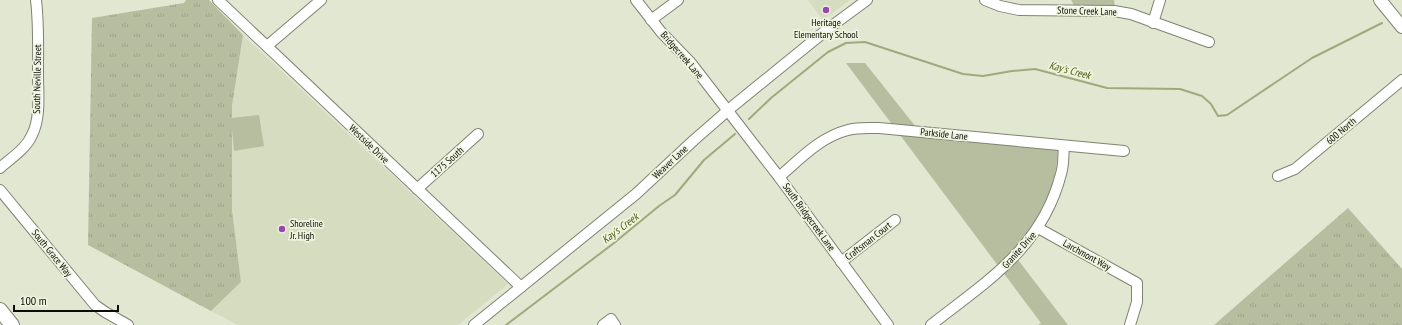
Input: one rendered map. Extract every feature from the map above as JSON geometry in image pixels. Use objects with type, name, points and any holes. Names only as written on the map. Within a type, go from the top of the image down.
[{"type":"highway","points":[[0,310],[12,325]]},
{"type":"main road","points":[[1380,0],[1402,27]]},
{"type":"street","name":"South Neville Street","points":[[0,168],[21,150],[27,142],[32,135],[37,117],[38,23],[36,0]]},
{"type":"street","name":"Westside Drive","points":[[218,0],[521,287]]},
{"type":"street","points":[[267,46],[321,0]]},
{"type":"street","name":"Bridgecreek Lane","points":[[636,0],[651,20],[691,63],[728,111]]},
{"type":"street","points":[[651,20],[678,0]]},
{"type":"street","name":"Weaver Lane","points":[[474,325],[636,194],[694,140],[728,111],[829,28],[867,0]]},
{"type":"street","name":"Stone Creek Lane","points":[[985,0],[1000,6],[1019,10],[1066,5],[1114,11],[1130,14],[1209,42]]},
{"type":"street","points":[[1153,23],[1160,0]]},
{"type":"street","name":"600 North","points":[[1278,176],[1295,169],[1402,80]]},
{"type":"street","name":"South Bridgecreek Lane","points":[[728,111],[779,177],[888,325]]},
{"type":"street","name":"Parkside Lane","points":[[779,177],[819,143],[848,130],[863,128],[1124,151]]},
{"type":"street","name":"1175 South","points":[[416,189],[478,134]]},
{"type":"street","name":"Granite Drive","points":[[931,325],[1000,270],[1022,249],[1038,228],[1053,199],[1062,172],[1064,146]]},
{"type":"street","name":"South Grace Way","points":[[0,190],[94,305],[128,325]]},
{"type":"street","name":"Craftsman Court","points":[[841,262],[895,220]]},
{"type":"street","name":"Larchmont Way","points":[[1038,228],[1137,283],[1137,302],[1130,325]]},
{"type":"shaded area","name":"Heritage Elementary School","points":[[808,0],[850,0],[823,20]]},
{"type":"shaded area","points":[[243,35],[508,284],[458,325],[238,325],[211,311],[241,282],[232,210],[232,106]]},
{"type":"green space","points":[[186,0],[209,0],[243,35],[232,106],[232,210],[241,282],[211,311],[88,245],[92,18],[184,3]]},
{"type":"green space","points":[[1071,0],[1114,0],[1115,7],[1074,5]]},
{"type":"green space","points":[[846,63],[865,63],[924,137],[1058,149],[1056,171],[1044,205],[1033,225],[1012,252],[1068,325],[1038,325],[1041,323]]},
{"type":"green space","points":[[259,115],[264,146],[234,151],[231,118]]},
{"type":"green space","points":[[1348,208],[1402,269],[1402,325],[1214,325]]},
{"type":"waterway","name":"Kay's Creek","points":[[749,119],[771,98],[828,52],[846,43],[865,42],[963,74],[983,76],[1035,69],[1107,88],[1180,89],[1202,96],[1211,104],[1218,116],[1227,115],[1312,58],[1382,23]]},
{"type":"waterway","name":"Kay's Creek","points":[[506,325],[675,195],[704,160],[735,134]]},
{"type":"place","name":"Heritage Elementary School","points":[[826,10]]},
{"type":"place","name":"Shoreline Jr. High","points":[[282,229]]}]
